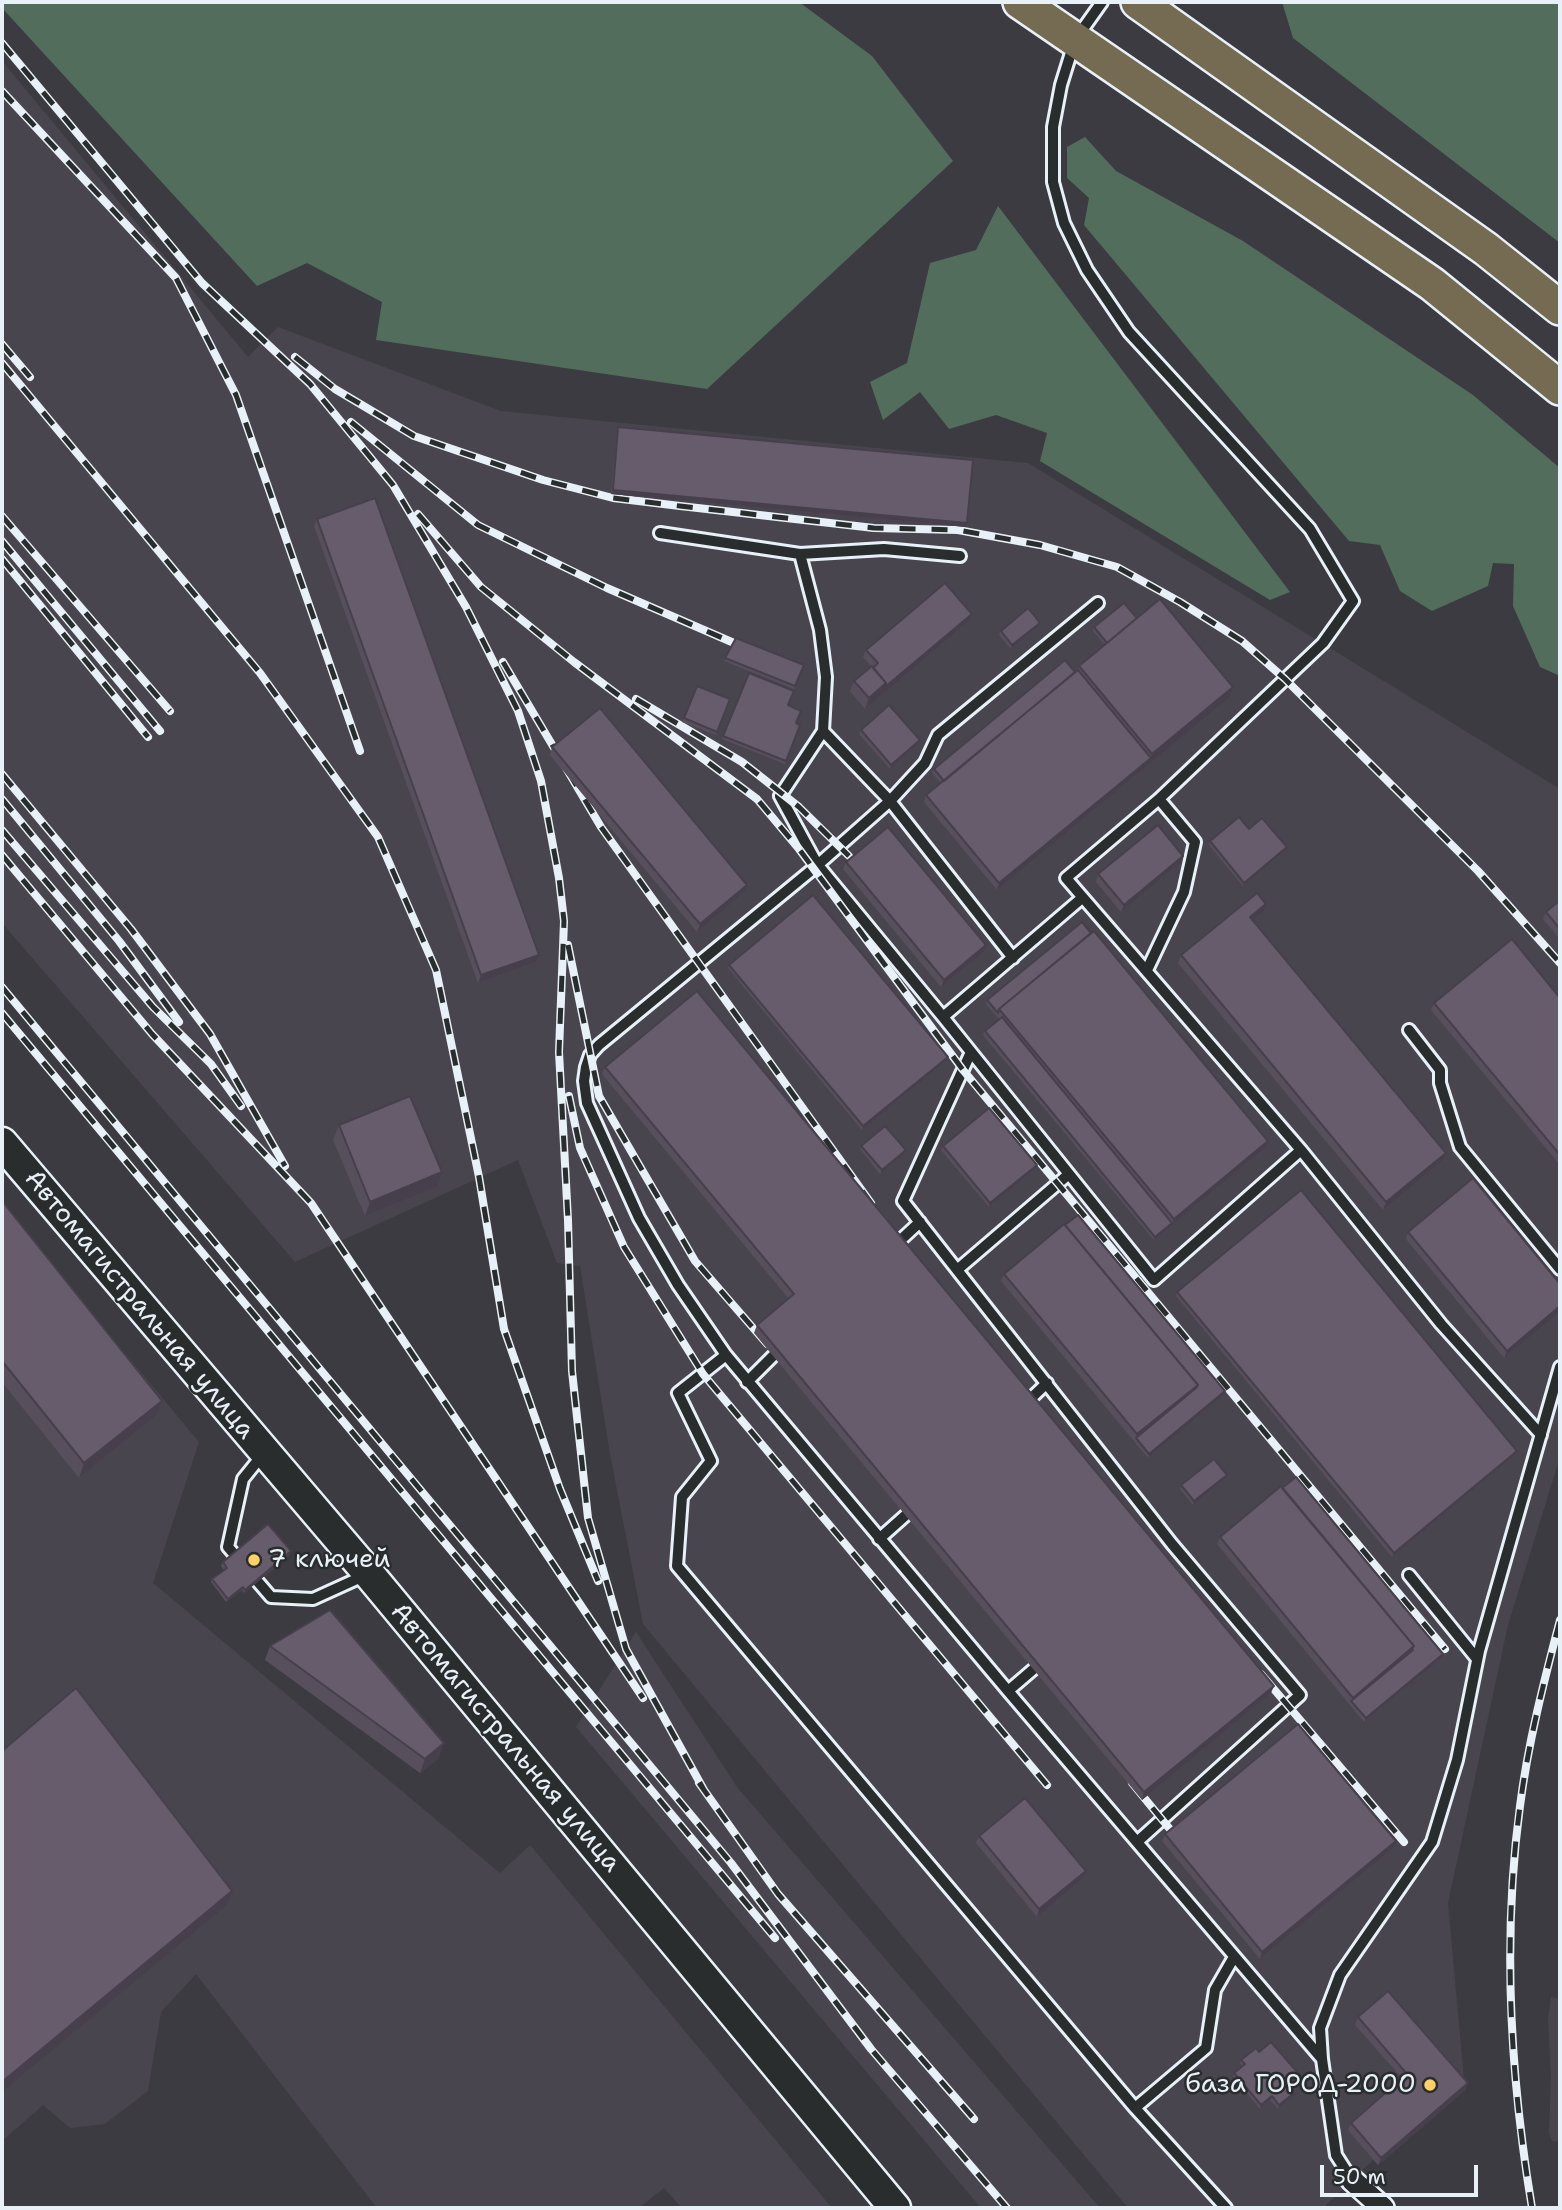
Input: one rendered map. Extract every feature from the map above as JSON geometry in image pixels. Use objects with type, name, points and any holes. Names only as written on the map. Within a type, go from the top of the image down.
[{"type":"main road","points":[[1020,2],[1432,284],[1560,388]]},
{"type":"main road","points":[[1138,2],[1486,249],[1560,308]]},
{"type":"main road","name":"Автомагистральная улица","points":[[2,1143],[369,1574],[895,2208]]},
{"type":"street","points":[[1352,2180],[1383,2208]]},
{"type":"lane","points":[[1102,2],[1074,40],[1053,127],[1053,182],[1064,223],[1078,253],[1110,307],[1129,332],[1310,529],[1353,601],[1323,643],[1160,799],[1066,878],[1301,1150],[1441,1324],[1541,1435]]},
{"type":"lane","points":[[660,533],[800,554],[884,549],[960,556]]},
{"type":"lane","points":[[800,554],[820,630],[826,677],[823,732],[780,796],[817,864],[1154,1280],[1301,1150]]},
{"type":"lane","points":[[1098,603],[938,735],[925,763],[890,801],[599,1045],[590,1055],[586,1067],[584,1081],[587,1103],[639,1218],[677,1284],[726,1355],[1007,1691],[1322,2059]]},
{"type":"lane","points":[[823,732],[890,801],[1013,958]]},
{"type":"lane","points":[[1147,970],[1184,892],[1195,842],[1160,799]]},
{"type":"lane","points":[[943,1017],[1082,898]]},
{"type":"lane","points":[[1409,1030],[1440,1070],[1440,1083],[1460,1147],[1560,1269]]},
{"type":"lane","points":[[971,1052],[903,1201],[1172,1544],[1300,1695],[1137,1843]]},
{"type":"lane","points":[[957,1270],[1069,1174]]},
{"type":"lane","points":[[888,1251],[920,1222]]},
{"type":"lane","points":[[747,1382],[796,1335]]},
{"type":"lane","points":[[726,1355],[678,1393],[711,1461],[682,1497],[677,1566],[1135,2108],[1226,2208]]},
{"type":"lane","points":[[1352,2180],[1336,2155],[1320,2028],[1340,1975],[1432,1843],[1457,1760],[1477,1659],[1560,1367]]},
{"type":"lane","points":[[1019,1409],[1047,1383]]},
{"type":"lane","points":[[264,1453],[243,1479],[228,1547],[271,1597],[313,1599],[369,1574]]},
{"type":"lane","points":[[879,1539],[928,1494]]},
{"type":"lane","points":[[1160,1555],[1172,1544]]},
{"type":"lane","points":[[1409,1575],[1477,1659]]},
{"type":"lane","points":[[1007,1691],[1047,1657]]},
{"type":"lane","points":[[1135,2108],[1206,2048],[1215,1990],[1234,1956]]},
{"type":"shaded area","points":[[2,61],[248,357],[278,327],[501,411],[1028,463],[1560,789],[1560,1457],[1508,1625],[1448,1903],[1465,2090],[1378,2165],[1373,2160],[1326,2205],[1329,2208],[1128,2208],[643,1624],[610,1454],[580,1266],[557,1263],[518,1160],[295,1262],[2,923]]},
{"type":"shaded area","points":[[2,1206],[199,1442],[153,1583],[500,1873],[530,1845],[832,2208],[682,2208],[664,2188],[639,2208],[377,2208],[196,1974],[161,2012],[148,2091],[105,2124],[70,2128],[43,2105],[2,2141]]},
{"type":"shaded area","points":[[636,1632],[737,1787],[1100,2208],[981,2208],[576,1727]]},
{"type":"shaded area","points":[[1551,1997],[1560,1999],[1560,2142],[1552,2141],[1549,2133],[1551,2076],[1548,2020]]},
{"type":"green space","points":[[2,2],[799,2],[872,56],[953,161],[707,389],[376,340],[382,302],[307,263],[257,286],[2,8]]},
{"type":"green space","points":[[1282,2],[1560,2],[1560,243],[1293,38]]},
{"type":"green space","points":[[1085,137],[1116,171],[1243,241],[1473,395],[1560,468],[1560,676],[1540,667],[1513,606],[1514,564],[1493,563],[1488,586],[1432,611],[1400,591],[1380,545],[1349,541],[1084,225],[1089,198],[1067,178],[1067,147]]},
{"type":"green space","points":[[998,206],[1290,592],[1270,600],[1040,461],[1047,433],[996,415],[949,429],[920,392],[883,420],[870,382],[907,363],[930,263],[976,250]]},
{"type":"building","points":[[618,427],[973,460],[967,523],[613,490]]},
{"type":"building","points":[[375,498],[539,955],[481,975],[317,519]]},
{"type":"building","points":[[945,583],[972,614],[885,687],[886,683],[873,668],[878,663],[866,650]]},
{"type":"building","points":[[1160,599],[1233,687],[1152,754],[1079,666]]},
{"type":"building","points":[[1124,603],[1137,618],[1107,643],[1094,627]]},
{"type":"building","points":[[1028,608],[1040,623],[1012,645],[1001,631]]},
{"type":"building","points":[[736,638],[804,665],[795,686],[725,658]]},
{"type":"building","points":[[1065,660],[1075,672],[944,781],[934,769]]},
{"type":"building","points":[[872,666],[886,683],[869,698],[854,681]]},
{"type":"building","points":[[1078,670],[1151,758],[999,883],[926,795]]},
{"type":"building","points":[[749,673],[794,691],[788,705],[801,711],[796,723],[800,725],[786,761],[723,736]]},
{"type":"building","points":[[697,686],[730,699],[717,732],[684,718]]},
{"type":"building","points":[[889,705],[920,740],[891,765],[861,730]]},
{"type":"building","points":[[600,708],[747,885],[700,924],[552,747]]},
{"type":"building","points":[[1239,817],[1249,829],[1262,818],[1287,847],[1244,883],[1210,841]]},
{"type":"building","points":[[1158,825],[1183,856],[1124,905],[1098,874]]},
{"type":"building","points":[[888,827],[986,945],[944,980],[846,862]]},
{"type":"building","points":[[1257,893],[1266,904],[1250,917],[1446,1153],[1386,1202],[1181,955]]},
{"type":"building","points":[[813,895],[948,1057],[863,1126],[729,965]]},
{"type":"building","points":[[1560,900],[1560,929],[1546,912]]},
{"type":"building","points":[[1082,922],[1091,933],[999,1009],[998,1013],[987,1000]]},
{"type":"building","points":[[1094,931],[1268,1141],[1174,1219],[999,1009]]},
{"type":"building","points":[[1512,939],[1560,998],[1560,1155],[1434,1003]]},
{"type":"building","points":[[697,991],[1274,1686],[1144,1792],[757,1325],[794,1294],[605,1067]]},
{"type":"building","points":[[1002,1017],[1172,1223],[1155,1237],[985,1031]]},
{"type":"building","points":[[410,1096],[442,1172],[370,1202],[339,1125]]},
{"type":"building","points":[[989,1108],[1037,1165],[990,1203],[943,1146]]},
{"type":"building","points":[[885,1126],[906,1150],[882,1170],[861,1146]]},
{"type":"building","points":[[1473,1178],[1560,1284],[1560,1306],[1507,1351],[1408,1232]]},
{"type":"building","points":[[1301,1190],[1517,1451],[1394,1553],[1177,1292]]},
{"type":"building","points":[[2,1201],[162,1401],[84,1463],[2,1361]]},
{"type":"building","points":[[1078,1215],[1225,1391],[1149,1454],[1136,1438],[1198,1385],[1065,1225]]},
{"type":"building","points":[[1064,1224],[1198,1385],[1137,1434],[1004,1274]]},
{"type":"building","points":[[1214,1459],[1227,1475],[1194,1501],[1181,1485]]},
{"type":"building","points":[[1296,1477],[1443,1654],[1366,1718],[1351,1701],[1413,1650],[1414,1646],[1282,1488]]},
{"type":"building","points":[[1281,1486],[1414,1646],[1353,1698],[1220,1537]]},
{"type":"building","points":[[268,1524],[291,1551],[245,1590],[243,1587],[228,1599],[212,1579],[227,1568],[223,1562]]},
{"type":"building","points":[[330,1610],[444,1743],[425,1759],[270,1646]]},
{"type":"building","points":[[76,1688],[232,1891],[2,2082],[2,1751]]},
{"type":"building","points":[[1298,1724],[1396,1841],[1262,1952],[1165,1834]]},
{"type":"building","points":[[1025,1798],[1086,1871],[1039,1909],[979,1836]]},
{"type":"building","name":"база ГОРОД-2000","points":[[1388,1991],[1468,2083],[1381,2158],[1351,2123],[1407,2074],[1358,2017]]},
{"type":"building","points":[[1271,2042],[1299,2074],[1286,2084],[1294,2093],[1279,2105],[1272,2096],[1261,2105],[1234,2073],[1245,2064],[1241,2060],[1256,2048],[1259,2052]]},
{"type":"railway","points":[[2,43],[202,283],[310,384],[393,485],[466,607],[518,711],[541,781],[564,921],[559,1052],[568,1220],[572,1371],[588,1518],[626,1649],[704,1790]]},
{"type":"railway","points":[[2,91],[176,278],[236,395],[360,751]]},
{"type":"railway","points":[[2,344],[30,377]]},
{"type":"railway","points":[[295,357],[335,389],[414,436],[543,480],[613,498],[874,528],[958,530],[1040,545],[1117,567],[1242,641],[1285,679],[1478,871],[1560,963]]},
{"type":"railway","points":[[2,363],[260,673],[378,837],[436,970],[479,1177],[504,1329],[560,1489],[598,1581]]},
{"type":"railway","points":[[351,422],[478,525],[607,588],[734,643]]},
{"type":"railway","points":[[418,514],[481,587],[574,662],[757,799],[799,849],[963,1070],[1445,1649]]},
{"type":"railway","points":[[2,516],[170,711]]},
{"type":"railway","points":[[2,541],[160,731]]},
{"type":"railway","points":[[2,559],[148,737]]},
{"type":"railway","points":[[503,662],[601,827],[871,1203]]},
{"type":"railway","points":[[636,699],[742,762],[799,807],[849,856]]},
{"type":"railway","points":[[2,774],[131,929],[210,1034],[285,1166]]},
{"type":"railway","points":[[2,799],[119,941],[179,1022]]},
{"type":"railway","points":[[2,830],[153,1007],[211,1064],[241,1106]]},
{"type":"railway","points":[[2,855],[152,1034],[311,1203],[643,1698]]},
{"type":"railway","points":[[568,945],[599,1096],[695,1261],[767,1344]]},
{"type":"railway","points":[[2,987],[731,1863],[871,2049],[1007,2208]]},
{"type":"railway","points":[[2,1013],[775,1938]]},
{"type":"railway","points":[[569,1096],[580,1148],[624,1247],[703,1374],[1047,1785]]},
{"type":"railway","points":[[1532,2208],[1514,2058],[1511,1907],[1523,1782],[1560,1620]]},
{"type":"railway","points":[[1261,1674],[1404,1842]]},
{"type":"railway","points":[[699,1783],[778,1894],[974,2119]]},
{"type":"railway","points":[[1132,1783],[1183,1845]]},
{"type":"place","name":"7 ключей","points":[[254,1560]]},
{"type":"place","name":"база ГОРОД-2000","points":[[1430,2085]]}]
